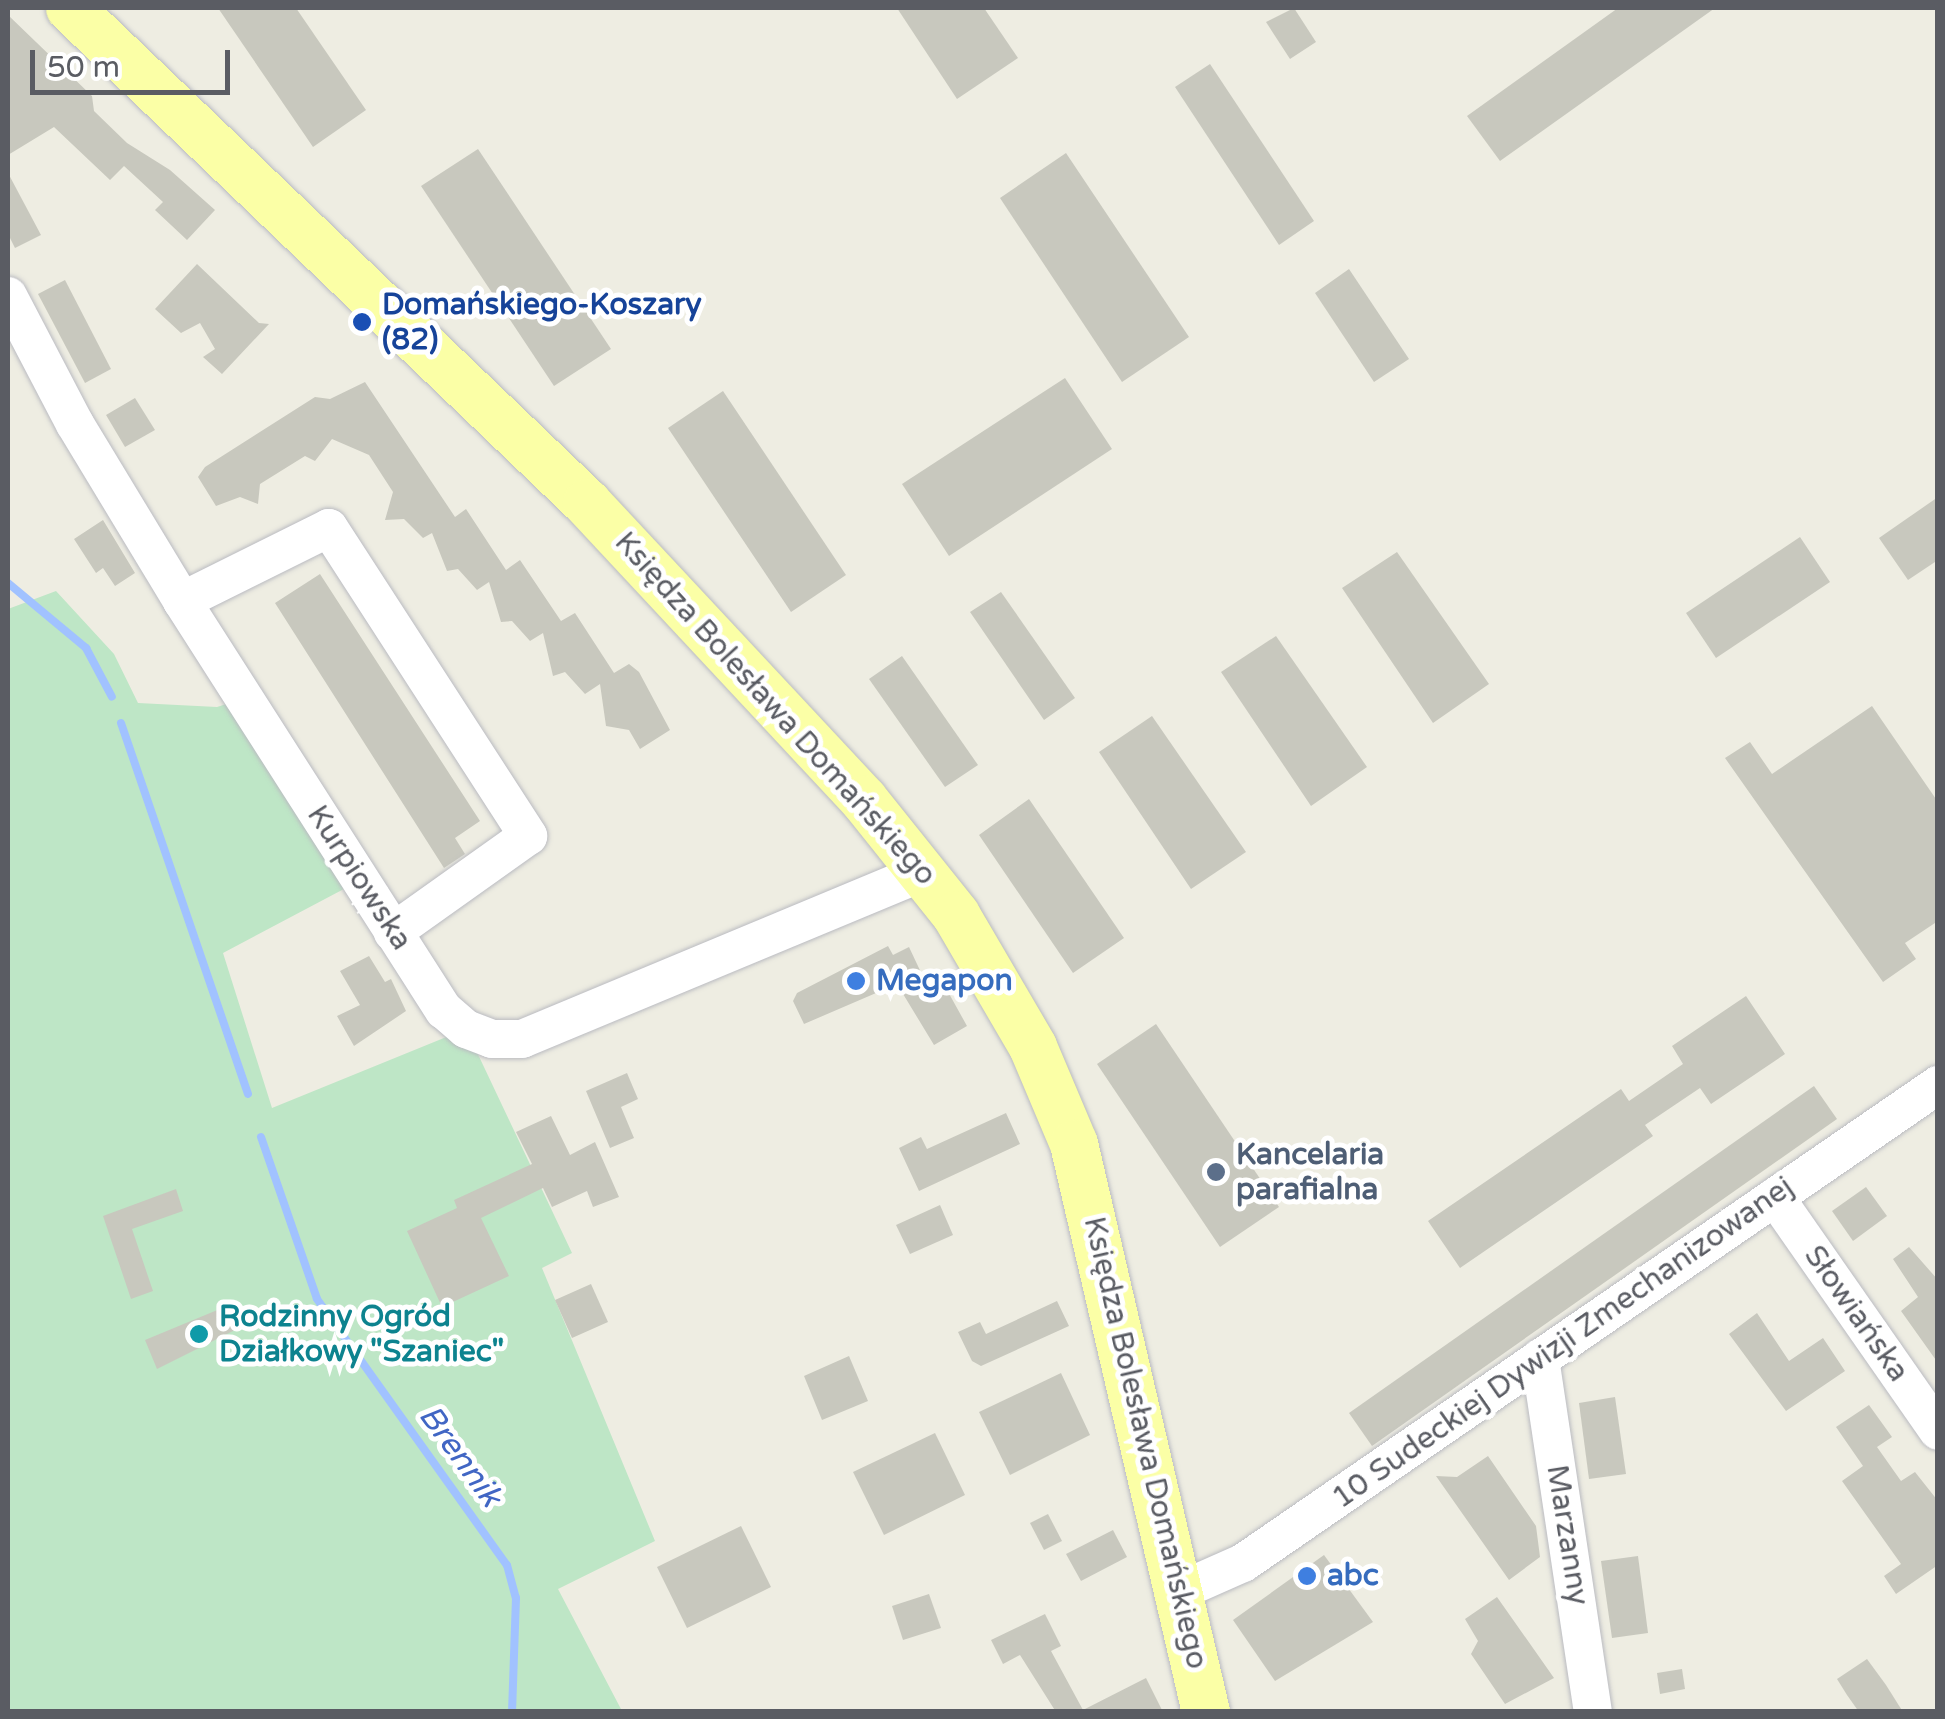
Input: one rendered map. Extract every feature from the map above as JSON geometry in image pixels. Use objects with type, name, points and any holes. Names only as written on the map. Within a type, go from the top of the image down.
[{"type":"main road","name":"Księdza Bolesława Domańskiego","points":[[70,8],[587,503],[925,871],[1009,1000],[1064,1117],[1182,1590],[1206,1712]]},
{"type":"street","name":"Kurpiowska","points":[[8,296],[75,424],[182,601],[444,1010],[466,1029],[492,1039],[522,1039],[925,871]]},
{"type":"street","points":[[182,601],[328,528],[528,836],[393,932]]},
{"type":"street","name":"10 Sudeckiej Dywizji Zmechanizowanej","points":[[1182,1590],[1243,1563],[1938,1085]]},
{"type":"street","name":"Słowiańska","points":[[1774,1197],[1938,1431]]},
{"type":"street","name":"Marzanny","points":[[1540,1358],[1594,1712]]},
{"type":"green space","points":[[56,591],[114,654],[138,703],[217,707],[245,698],[359,881],[223,953],[272,1108],[466,1029],[572,1253],[542,1268],[655,1541],[558,1589],[622,1711],[8,1712],[8,609]]},
{"type":"building","points":[[218,8],[296,8],[366,110],[313,147]]},
{"type":"building","points":[[897,8],[984,8],[1018,58],[957,99]]},
{"type":"building","points":[[1294,8],[1316,42],[1290,59],[1266,22]]},
{"type":"building","points":[[1618,8],[1715,8],[1500,161],[1467,116]]},
{"type":"building","points":[[8,15],[92,96],[94,111],[127,143],[170,170],[215,210],[187,240],[155,210],[163,202],[124,166],[110,180],[54,127],[8,155]]},
{"type":"building","points":[[1210,64],[1314,221],[1279,245],[1175,87]]},
{"type":"building","points":[[478,149],[611,349],[554,386],[421,186]]},
{"type":"building","points":[[1066,153],[1189,337],[1122,382],[1000,198]]},
{"type":"building","points":[[8,173],[41,235],[15,248],[8,234]]},
{"type":"building","points":[[197,264],[259,323],[269,324],[222,374],[203,357],[215,349],[200,323],[181,333],[155,309]]},
{"type":"building","points":[[1349,269],[1409,359],[1374,382],[1315,293]]},
{"type":"building","points":[[65,280],[111,369],[85,383],[38,294]]},
{"type":"building","points":[[1065,378],[1112,449],[949,556],[902,484]]},
{"type":"building","points":[[365,382],[455,517],[466,509],[506,570],[520,560],[561,621],[575,613],[614,673],[629,664],[639,672],[670,730],[640,749],[629,730],[606,726],[600,684],[585,694],[565,672],[553,676],[543,633],[530,641],[512,621],[501,622],[489,582],[477,590],[458,569],[447,571],[432,533],[423,538],[404,519],[385,520],[393,492],[369,455],[332,439],[315,461],[305,456],[260,484],[258,504],[240,497],[216,506],[198,477],[205,467],[315,397],[330,399]]},
{"type":"building","points":[[723,391],[846,575],[791,612],[668,428]]},
{"type":"building","points":[[135,398],[155,430],[125,447],[106,415]]},
{"type":"building","points":[[1938,497],[1938,560],[1908,580],[1879,538]]},
{"type":"building","points":[[103,520],[135,573],[115,586],[103,568],[96,573],[74,539]]},
{"type":"building","points":[[1800,537],[1830,582],[1716,658],[1686,613]]},
{"type":"building","points":[[1397,552],[1489,684],[1433,723],[1342,588]]},
{"type":"building","points":[[320,574],[480,821],[455,838],[465,854],[444,868],[275,603]]},
{"type":"building","points":[[1001,592],[1075,698],[1044,720],[970,612]]},
{"type":"building","points":[[1276,636],[1367,767],[1311,806],[1221,672]]},
{"type":"building","points":[[902,656],[978,765],[945,787],[869,679]]},
{"type":"building","points":[[1872,706],[1938,802],[1938,921],[1905,943],[1916,959],[1883,982],[1725,758],[1750,742],[1772,774]]},
{"type":"building","points":[[1152,716],[1246,852],[1191,889],[1099,752]]},
{"type":"building","points":[[1029,799],[1124,938],[1073,973],[979,835]]},
{"type":"building","points":[[888,946],[893,955],[909,947],[933,998],[947,990],[967,1026],[934,1045],[897,984],[804,1024],[793,1001],[797,993]]},
{"type":"building","points":[[369,956],[385,982],[391,979],[406,1011],[354,1046],[337,1016],[360,1005],[340,971]]},
{"type":"building","points":[[1746,996],[1785,1054],[1711,1104],[1700,1088],[1645,1125],[1653,1136],[1460,1268],[1428,1221],[1621,1089],[1629,1101],[1683,1064],[1672,1046]]},
{"type":"building","points":[[1156,1024],[1279,1207],[1220,1247],[1097,1064]]},
{"type":"building","points":[[627,1073],[638,1099],[621,1107],[634,1138],[610,1148],[586,1091]]},
{"type":"building","points":[[1814,1086],[1837,1119],[1372,1446],[1349,1413]]},
{"type":"building","points":[[1006,1113],[1020,1144],[919,1191],[899,1148],[921,1137],[927,1149]]},
{"type":"building","points":[[551,1116],[570,1155],[595,1142],[619,1197],[593,1207],[587,1191],[552,1207],[543,1188],[481,1218],[509,1276],[442,1307],[407,1231],[457,1208],[454,1200],[532,1164],[516,1132]]},
{"type":"building","points":[[1866,1187],[1887,1216],[1853,1241],[1832,1211]]},
{"type":"building","points":[[176,1189],[183,1211],[132,1229],[153,1291],[131,1299],[103,1216]]},
{"type":"building","points":[[940,1205],[953,1235],[910,1254],[896,1225]]},
{"type":"building","points":[[1909,1247],[1938,1280],[1938,1363],[1901,1311],[1918,1297],[1893,1259]]},
{"type":"building","points":[[591,1284],[608,1322],[572,1338],[555,1300]]},
{"type":"building","points":[[1057,1301],[1069,1326],[981,1366],[972,1361],[958,1332],[980,1322],[986,1334]]},
{"type":"building","name":"Rodzinny Ogród Działkowy \"Szaniec\"","points":[[227,1306],[237,1329],[157,1369],[145,1340]]},
{"type":"building","points":[[1757,1313],[1789,1361],[1823,1338],[1845,1371],[1786,1411],[1729,1334]]},
{"type":"building","points":[[849,1356],[868,1401],[822,1420],[804,1376]]},
{"type":"building","points":[[1061,1373],[1090,1435],[1010,1475],[979,1412]]},
{"type":"building","points":[[1615,1397],[1626,1474],[1589,1479],[1579,1403]]},
{"type":"building","points":[[1869,1405],[1892,1437],[1877,1447],[1901,1481],[1915,1472],[1938,1501],[1938,1565],[1896,1594],[1884,1576],[1901,1564],[1842,1481],[1863,1466],[1836,1427]]},
{"type":"building","points":[[935,1433],[965,1495],[884,1535],[853,1472]]},
{"type":"building","points":[[1488,1456],[1536,1526],[1540,1557],[1509,1580],[1436,1476],[1457,1477]]},
{"type":"building","points":[[1048,1514],[1062,1541],[1044,1550],[1030,1523]]},
{"type":"building","points":[[741,1526],[771,1587],[687,1628],[657,1567]]},
{"type":"building","points":[[1113,1530],[1127,1557],[1081,1581],[1066,1554]]},
{"type":"building","points":[[1324,1555],[1373,1622],[1275,1681],[1233,1620]]},
{"type":"building","points":[[1638,1556],[1648,1633],[1612,1638],[1601,1561]]},
{"type":"building","points":[[929,1594],[941,1628],[903,1640],[892,1606]]},
{"type":"building","points":[[1497,1597],[1554,1678],[1505,1704],[1471,1654],[1478,1641],[1465,1619]]},
{"type":"building","points":[[1045,1614],[1061,1646],[1051,1651],[1083,1710],[1146,1678],[1163,1712],[1056,1712],[1020,1655],[1003,1664],[991,1640]]},
{"type":"building","points":[[1867,1659],[1903,1712],[1859,1712],[1847,1695],[1837,1679]]},
{"type":"building","points":[[1682,1669],[1685,1689],[1660,1694],[1657,1673]]},
{"type":"waterway","name":"Brennik","points":[[8,583],[86,648],[112,697]]},
{"type":"waterway","name":"Brennik","points":[[121,723],[248,1094]]},
{"type":"waterway","name":"Brennik","points":[[261,1137],[317,1299],[507,1565],[516,1598],[512,1712]]},
{"type":"place","name":"Domańskiego-Koszary (82)","points":[[362,322]]},
{"type":"place","name":"Megapon","points":[[856,981]]},
{"type":"place","name":"Kancelaria parafialna","points":[[1216,1172]]},
{"type":"place","name":"Rodzinny Ogród Działkowy \"Szaniec\"","points":[[199,1334]]},
{"type":"place","name":"abc","points":[[1307,1576]]}]
